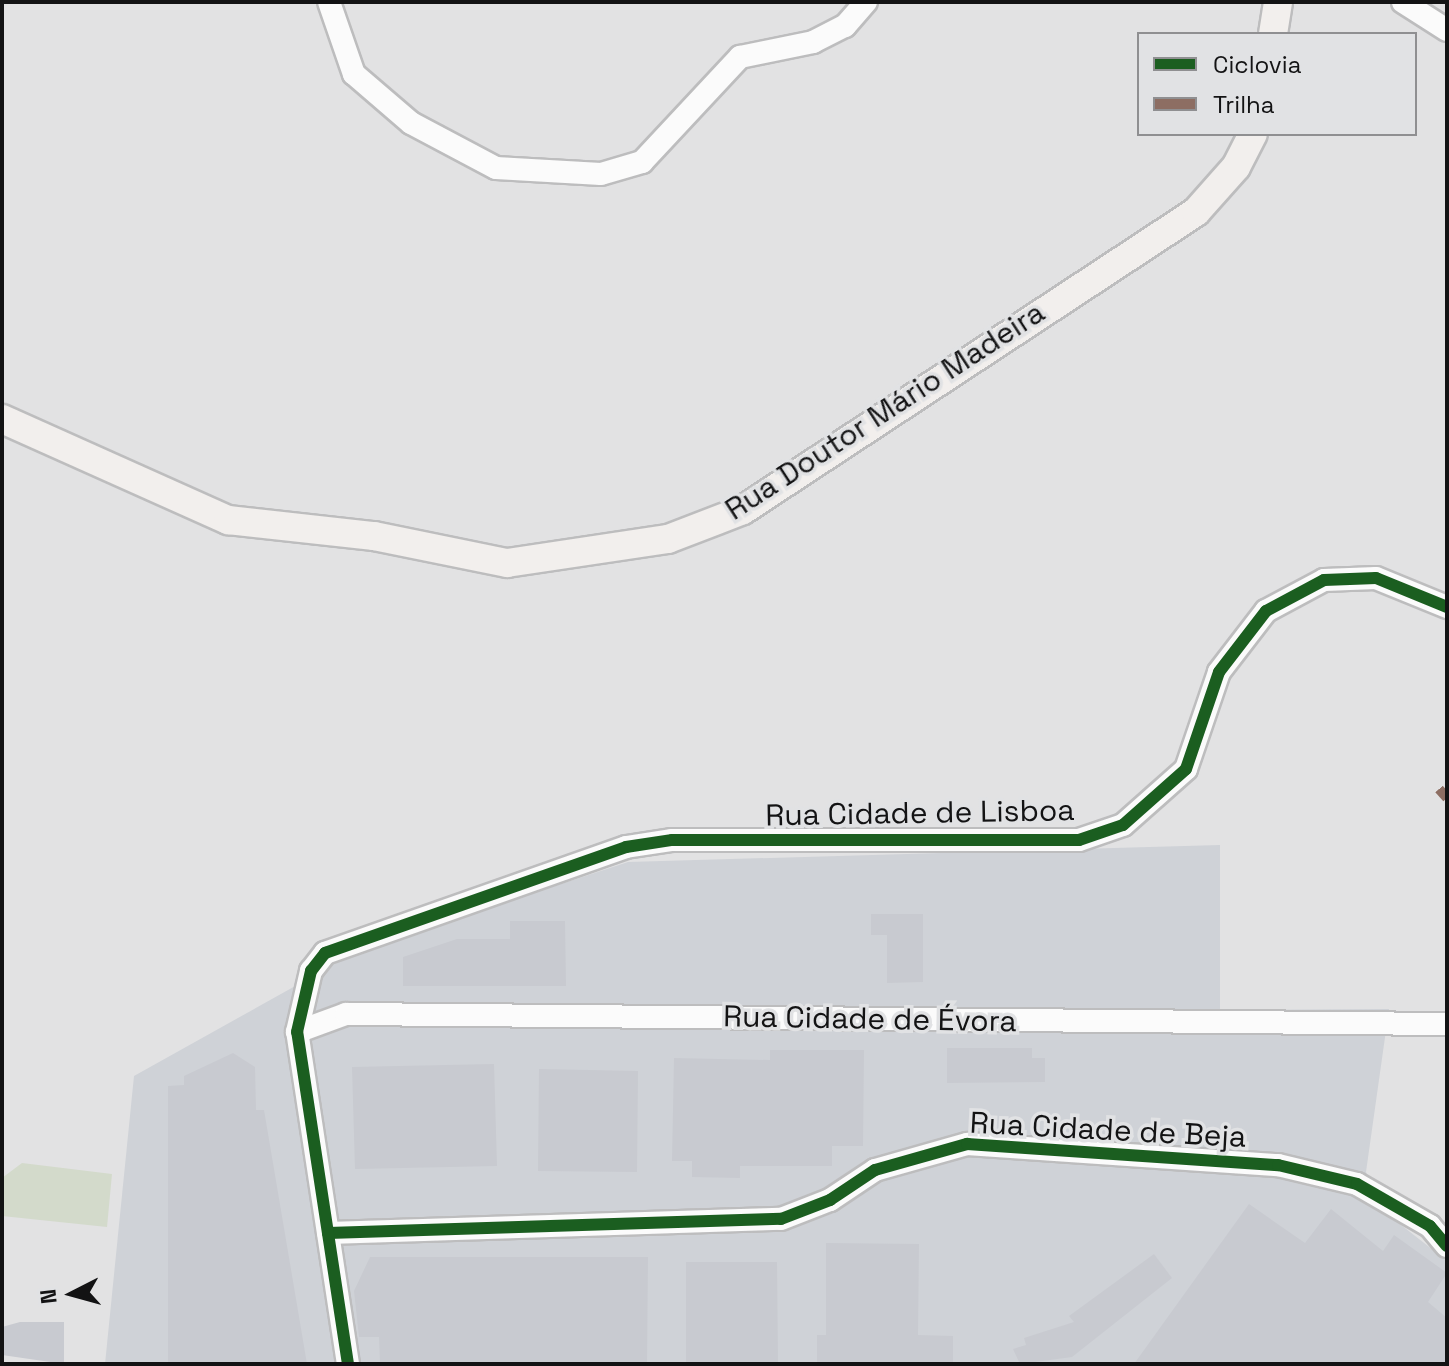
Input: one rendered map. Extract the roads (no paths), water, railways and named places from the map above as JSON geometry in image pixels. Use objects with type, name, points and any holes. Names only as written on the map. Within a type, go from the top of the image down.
[{"type":"main road","points":[[1273,32],[1278,2]]},
{"type":"main road","name":"Rua Doutor Mário Madeira","points":[[2,419],[228,520],[374,536],[507,563],[668,539],[743,510],[1196,212],[1236,167],[1252,136]]},
{"type":"street","points":[[329,2],[354,74],[411,123],[496,168],[601,174],[642,162],[740,57],[813,42],[845,26],[866,2]]},
{"type":"street","points":[[1403,2],[1447,30]]},
{"type":"street","name":"Rua Cidade de Lisboa","points":[[297,1032],[311,971],[325,953],[626,847],[672,840],[1079,840],[1123,825],[1186,769],[1219,672],[1266,611],[1324,580],[1376,578],[1447,607]]},
{"type":"street","name":"Rua Cidade de Évora","points":[[297,1032],[346,1014],[1447,1024]]},
{"type":"street","points":[[297,1032],[348,1364]]},
{"type":"street","name":"Rua Cidade de Beja","points":[[328,1233],[781,1219],[830,1200],[875,1170],[967,1144],[1278,1165],[1357,1184],[1430,1226],[1447,1246]]}]
